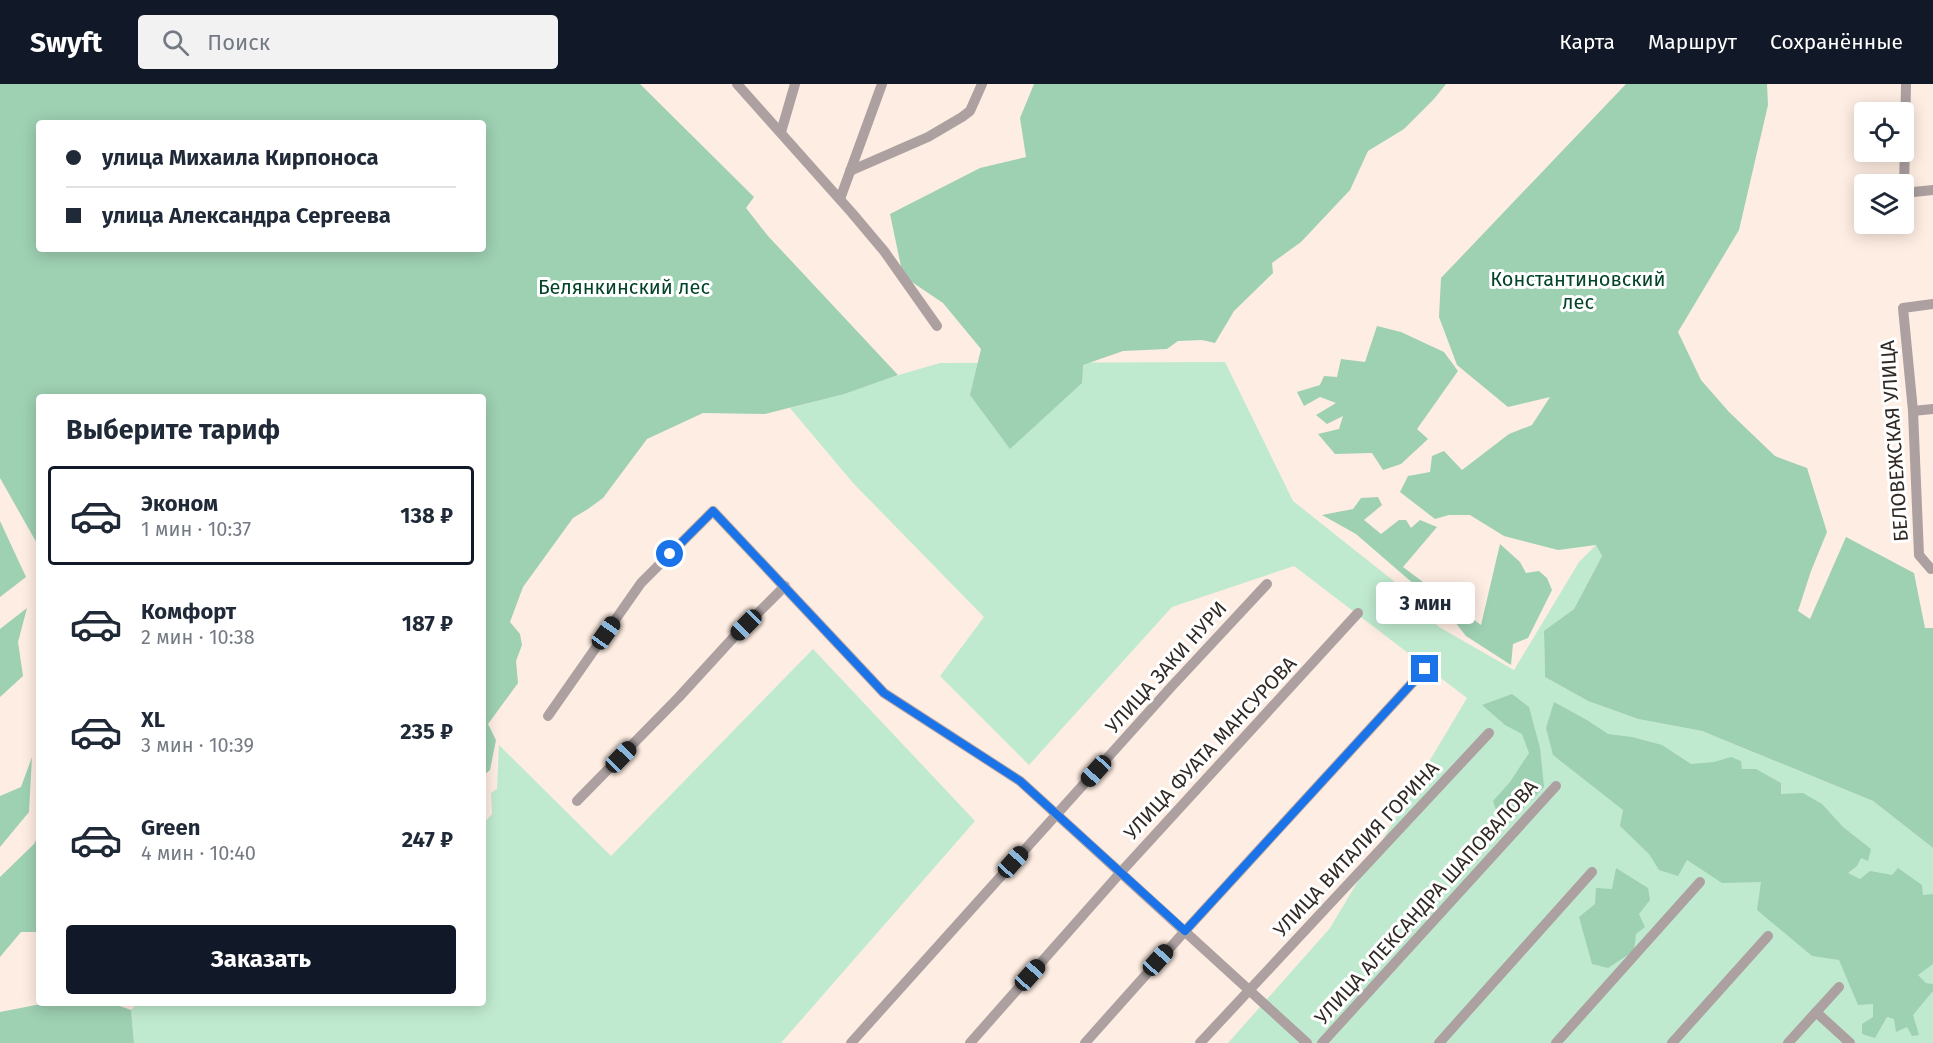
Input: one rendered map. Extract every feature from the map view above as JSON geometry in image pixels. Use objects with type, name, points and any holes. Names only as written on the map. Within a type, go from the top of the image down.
[{"type":"street","points":[[737,84],[884,251],[937,327]]},
{"type":"street","points":[[781,132],[795,84]]},
{"type":"street","points":[[840,199],[882,84]]},
{"type":"street","points":[[850,171],[928,137],[962,117],[969,111],[982,84]]},
{"type":"street","points":[[1904,174],[1906,84]]},
{"type":"street","points":[[1914,192],[1933,190]]},
{"type":"street","name":"БЕЛОВЕЖСКАЯ УЛИЦА","points":[[1931,569],[1919,555],[1913,411],[1903,308],[1933,304]]},
{"type":"street","points":[[1913,411],[1933,409]]},
{"type":"street","points":[[548,716],[641,583],[713,511],[884,693],[1020,781],[1307,1043]]},
{"type":"street","name":"УЛИЦА ЗАКИ НУРИ","points":[[851,1043],[1172,686],[1267,584]]},
{"type":"street","points":[[577,801],[679,697],[732,638],[785,586]]},
{"type":"street","name":"УЛИЦА ФУАТА МАНСУРОВА","points":[[970,1043],[1121,872],[1358,613]]},
{"type":"street","points":[[1085,1043],[1425,669]]},
{"type":"street","name":"УЛИЦА ВИТАЛИЯ ГОРИНА","points":[[1200,1043],[1490,733]]},
{"type":"street","name":"УЛИЦА АЛЕКСАНДРА ШАПОВАЛОВА","points":[[1322,1043],[1556,786]]},
{"type":"street","points":[[1439,1043],[1592,872]]},
{"type":"street","points":[[1556,1043],[1700,882]]},
{"type":"street","points":[[1672,1043],[1768,936]]},
{"type":"street","points":[[1788,1043],[1839,987]]},
{"type":"street","points":[[1816,1012],[1850,1043]]},
{"type":"green space","name":"Белянкинский лес","points":[[0,84],[640,84],[754,197],[746,208],[768,236],[898,375],[844,394],[765,414],[703,413],[647,439],[603,498],[573,518],[523,587],[510,622],[520,634],[522,645],[516,661],[518,683],[488,724],[496,740],[490,770],[486,773],[486,394],[36,394],[36,542],[0,478]]},
{"type":"green space","points":[[1034,84],[1446,84],[1404,129],[1368,151],[1350,190],[1301,242],[1272,263],[1273,273],[1234,311],[1215,343],[1202,340],[1178,341],[1167,349],[1123,351],[1083,365],[1082,383],[1010,449],[970,395],[981,349],[943,303],[903,276],[890,214],[980,168],[1026,157],[1020,118]]},
{"type":"green space","name":"Константиновский лес","points":[[1626,84],[1767,84],[1768,105],[1739,230],[1678,332],[1701,380],[1729,412],[1775,456],[1807,468],[1827,532],[1798,611],[1810,619],[1846,537],[1914,573],[1925,628],[1933,628],[1933,848],[1873,801],[1702,731],[1638,719],[1588,701],[1545,677],[1544,631],[1574,609],[1602,556],[1596,545],[1558,550],[1504,536],[1470,515],[1449,515],[1435,519],[1400,492],[1408,476],[1430,472],[1432,456],[1444,451],[1462,470],[1509,434],[1532,425],[1550,397],[1508,407],[1457,365],[1439,317],[1441,278]]},
{"type":"green space","points":[[1377,326],[1401,332],[1444,352],[1458,371],[1417,429],[1428,439],[1401,464],[1383,470],[1372,453],[1335,454],[1318,434],[1339,429],[1343,416],[1327,424],[1316,415],[1336,403],[1320,397],[1304,406],[1297,392],[1320,385],[1324,376],[1337,377],[1341,359],[1365,362]]},
{"type":"green space","points":[[1225,362],[1293,501],[1395,582],[1439,627],[1514,670],[1579,562],[1596,545],[1602,556],[1574,609],[1544,632],[1545,677],[1588,701],[1638,719],[1702,731],[1873,801],[1933,848],[1933,1043],[1228,1043],[1330,928],[1467,698],[1294,566],[1172,607],[1029,765],[940,676],[984,617],[853,483],[790,408],[940,363]]},
{"type":"green space","points":[[1378,497],[1382,505],[1364,520],[1381,534],[1399,520],[1406,520],[1411,528],[1420,520],[1437,527],[1403,567],[1435,591],[1430,598],[1356,534],[1322,515],[1353,509],[1361,498]]},
{"type":"green space","points":[[0,521],[26,577],[0,597]]},
{"type":"green space","points":[[1500,544],[1520,562],[1526,573],[1539,571],[1547,578],[1552,590],[1528,638],[1513,644],[1511,665],[1466,636],[1440,603],[1445,598],[1481,625]]},
{"type":"green space","points":[[27,608],[18,642],[23,676],[0,697],[0,629]]},
{"type":"green space","points":[[813,649],[975,821],[781,1043],[134,1043],[131,1010],[135,1006],[486,1006],[486,821],[492,814],[491,793],[497,789],[499,745],[611,856]]},
{"type":"green space","points":[[1512,694],[1529,707],[1540,748],[1544,787],[1515,817],[1498,816],[1493,801],[1510,782],[1529,753],[1522,734],[1505,725],[1482,705]]},
{"type":"green space","points":[[1554,702],[1608,734],[1632,737],[1662,745],[1691,764],[1714,762],[1731,757],[1741,761],[1742,769],[1756,769],[1781,783],[1781,794],[1803,793],[1822,804],[1843,827],[1871,849],[1868,861],[1861,858],[1857,866],[1848,873],[1860,879],[1870,871],[1892,875],[1898,868],[1922,885],[1923,895],[1933,894],[1933,964],[1918,975],[1926,983],[1933,984],[1933,991],[1913,1015],[1919,1035],[1912,1036],[1907,1027],[1896,1032],[1894,1019],[1887,1017],[1875,1038],[1862,1034],[1862,1024],[1873,1017],[1873,1004],[1858,1005],[1839,960],[1812,956],[1757,910],[1761,882],[1722,883],[1687,860],[1678,876],[1659,870],[1649,854],[1620,826],[1623,810],[1553,755],[1546,728]]},
{"type":"green space","points":[[32,757],[29,812],[0,847],[0,796],[21,787]]},
{"type":"green space","points":[[36,840],[36,932],[21,932],[0,957],[0,877]]},
{"type":"green space","points":[[1616,868],[1648,888],[1650,900],[1639,914],[1645,927],[1636,934],[1634,951],[1608,968],[1592,964],[1579,917],[1595,904],[1596,888],[1612,889]]},
{"type":"green space","points":[[36,1005],[120,1006],[131,1010],[134,1043],[0,1043],[0,1012]]},
{"type":"route","points":[[670,554],[713,511],[884,693],[1020,781],[1185,931],[1425,669]]}]
